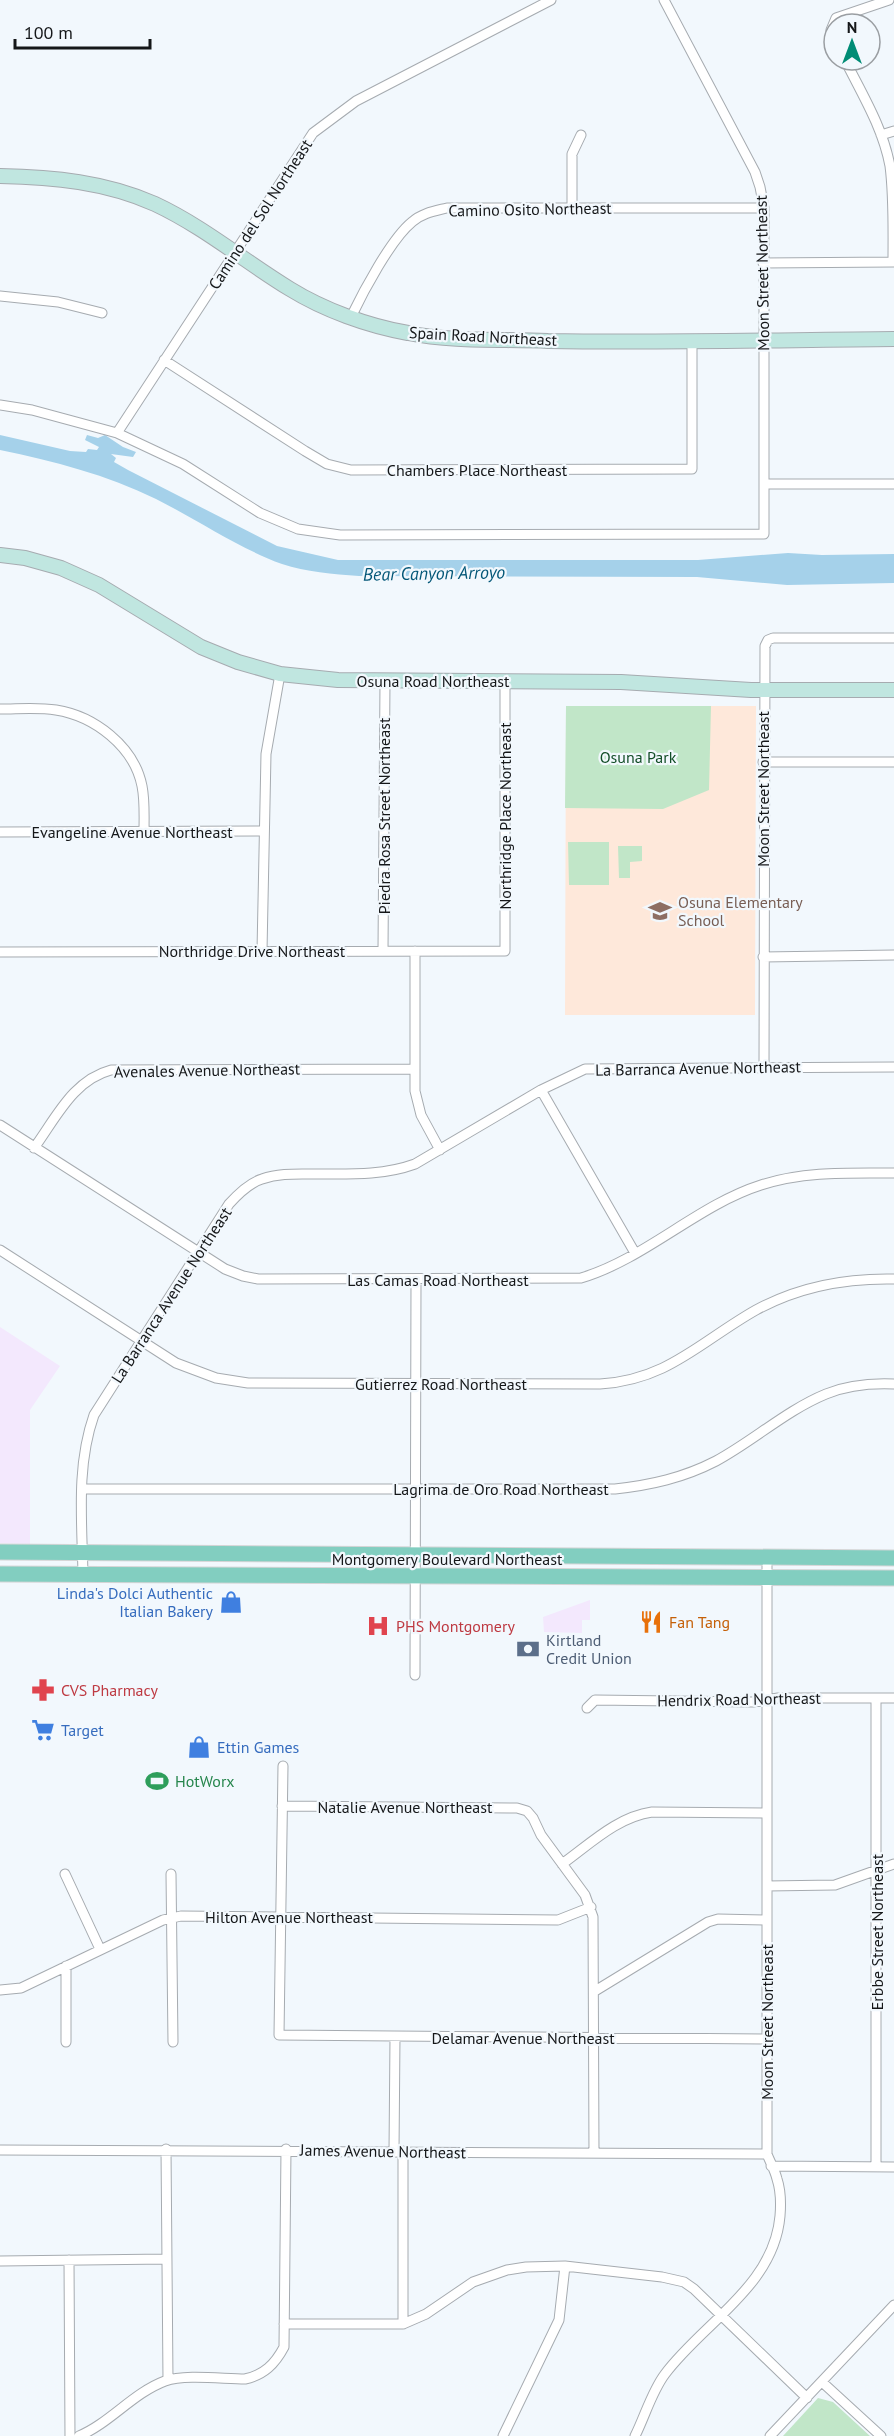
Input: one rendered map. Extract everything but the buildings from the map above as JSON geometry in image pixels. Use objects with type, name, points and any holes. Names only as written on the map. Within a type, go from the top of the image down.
[{"type":"main road","name":"Montgomery Boulevard Northeast","points":[[0,1552],[894,1558]]},
{"type":"main road","name":"Montgomery Boulevard Northeast","points":[[0,1574],[894,1578]]},
{"type":"street","name":"Camino del Sol Northeast","points":[[117,433],[313,134],[340,111],[550,0]]},
{"type":"street","name":"Moon Street Northeast","points":[[117,433],[183,464],[260,513],[298,529],[340,535],[764,534],[762,340],[764,208],[755,172],[664,0]]},
{"type":"street","points":[[851,12],[889,0]]},
{"type":"street","points":[[763,263],[893,262],[893,188],[890,167],[881,135],[851,72]]},
{"type":"street","points":[[881,135],[894,131]]},
{"type":"street","points":[[572,208],[572,154],[581,135]]},
{"type":"street","name":"Spain Road Northeast","points":[[0,176],[44,177],[84,182],[122,191],[191,222],[291,290],[351,317],[408,334],[461,339],[593,342],[894,339]]},
{"type":"street","name":"Camino Osito Northeast","points":[[351,317],[399,236],[412,221],[429,212],[447,208],[764,208]]},
{"type":"street","points":[[0,296],[58,302],[102,313]]},
{"type":"street","name":"Chambers Place Northeast","points":[[164,360],[327,464],[351,470],[692,469],[692,341]]},
{"type":"street","points":[[0,405],[32,410],[117,433]]},
{"type":"street","points":[[764,484],[894,484]]},
{"type":"street","name":"Osuna Road Northeast","points":[[0,555],[25,558],[61,568],[99,585],[201,647],[238,662],[280,674],[338,680],[621,682],[764,690],[894,690]]},
{"type":"street","name":"Moon Street Northeast","points":[[764,1067],[764,653],[768,640],[773,638],[894,638]]},
{"type":"street","points":[[262,951],[266,754],[280,674]]},
{"type":"street","name":"Piedra Rosa Street Northeast","points":[[383,951],[385,681]]},
{"type":"street","name":"Northridge Place Northeast","points":[[505,681],[505,951]]},
{"type":"street","points":[[0,709],[55,709],[97,725],[113,738],[125,752],[141,783],[144,832]]},
{"type":"street","points":[[763,762],[894,762]]},
{"type":"street","name":"Evangeline Avenue Northeast","points":[[0,832],[264,831]]},
{"type":"street","points":[[415,951],[416,1091],[419,1109],[440,1150]]},
{"type":"street","name":"Northridge Drive Northeast","points":[[0,952],[505,951]]},
{"type":"street","points":[[763,957],[894,956]]},
{"type":"street","name":"La Barranca Avenue Northeast","points":[[83,1575],[82,1458],[94,1415],[229,1204],[241,1191],[261,1179],[286,1174],[382,1173],[415,1164],[541,1090],[585,1069],[894,1068]]},
{"type":"street","name":"Avenales Avenue Northeast","points":[[34,1148],[81,1084],[98,1073],[111,1070],[415,1069]]},
{"type":"street","points":[[541,1090],[635,1253]]},
{"type":"street","name":"Las Camas Road Northeast","points":[[0,1125],[198,1253],[225,1269],[258,1279],[581,1278],[598,1273],[736,1195],[760,1185],[812,1174],[894,1173]]},
{"type":"street","name":"Gutierrez Road Northeast","points":[[0,1250],[140,1341],[185,1367],[233,1382],[600,1384],[633,1380],[664,1369],[757,1310],[792,1294],[829,1283],[872,1278],[894,1279]]},
{"type":"street","points":[[415,1676],[416,1280]]},
{"type":"street","name":"Lagrima de Oro Road Northeast","points":[[82,1489],[615,1489],[660,1483],[682,1476],[717,1460],[826,1394],[861,1384],[894,1384]]},
{"type":"street","name":"Moon Street Northeast","points":[[635,2436],[663,2376],[752,2281],[764,2263],[774,2241],[779,2222],[781,2200],[778,2180],[767,2154],[766,1557]]},
{"type":"street","name":"Erbbe Street Northeast","points":[[876,1698],[876,2167]]},
{"type":"street","name":"Hendrix Road Northeast","points":[[587,1708],[595,1700],[753,1702],[894,1698]]},
{"type":"street","points":[[279,1916],[282,1766]]},
{"type":"street","name":"Natalie Avenue Northeast","points":[[282,1806],[517,1808],[527,1811],[562,1864]]},
{"type":"street","points":[[594,2152],[595,1928],[591,1907],[585,1895],[562,1864],[618,1824],[635,1815],[652,1812],[766,1814]]},
{"type":"street","points":[[768,1886],[835,1885],[894,1864]]},
{"type":"street","points":[[65,1875],[100,1949]]},
{"type":"street","points":[[171,1875],[173,2042]]},
{"type":"street","name":"Hilton Avenue Northeast","points":[[0,1990],[21,1988],[172,1917],[279,1916],[558,1920],[591,1907]]},
{"type":"street","name":"Delamar Avenue Northeast","points":[[279,1916],[279,2035],[768,2039]]},
{"type":"street","points":[[595,1991],[708,1922],[718,1919],[767,1920]]},
{"type":"street","points":[[66,1966],[66,2042]]},
{"type":"street","points":[[395,2037],[403,2324]]},
{"type":"street","points":[[166,2149],[168,2380]]},
{"type":"street","name":"James Avenue Northeast","points":[[0,2150],[166,2149],[767,2154]]},
{"type":"street","points":[[79,2436],[142,2393],[168,2380],[244,2379],[265,2372],[279,2357],[284,2347],[286,2150]]},
{"type":"street","points":[[771,2166],[894,2167]]},
{"type":"street","points":[[0,2260],[167,2259]]},
{"type":"street","points":[[69,2260],[70,2436]]},
{"type":"street","points":[[284,2324],[403,2324],[426,2314],[458,2291],[488,2275],[526,2266],[565,2266],[673,2278],[694,2289],[807,2398]]},
{"type":"street","points":[[503,2436],[559,2320],[565,2266]]},
{"type":"street","points":[[770,2436],[893,2308]]},
{"type":"street","points":[[822,2382],[881,2436]]},
{"type":"shaded area","name":"Osuna Elementary School","points":[[566,706],[756,706],[755,1015],[565,1015]]},
{"type":"shaded area","points":[[0,1327],[60,1366],[30,1410],[30,1544],[0,1543]]},
{"type":"shaded area","points":[[590,1600],[590,1620],[582,1620],[582,1633],[544,1632],[543,1617]]},
{"type":"green space","name":"Osuna Park","points":[[566,706],[711,706],[709,790],[663,809],[565,808]]},
{"type":"green space","points":[[568,842],[609,842],[609,885],[569,885]]},
{"type":"green space","points":[[618,846],[642,846],[642,861],[630,862],[630,878],[619,878]]},
{"type":"green space","points":[[818,2398],[833,2402],[870,2436],[783,2436]]},
{"type":"water","name":"Bear Canyon Arroyo","points":[[0,435],[70,451],[86,452],[88,449],[97,450],[99,447],[85,440],[87,435],[98,438],[105,435],[123,447],[136,452],[133,457],[111,454],[116,458],[114,462],[128,470],[277,546],[338,560],[698,560],[788,553],[894,554],[894,583],[787,585],[697,577],[359,576],[310,571],[291,567],[266,557],[137,490],[60,464],[0,450]]},
{"type":"place","name":"Osuna Elementary School","points":[[660,911]]},
{"type":"place","name":"Linda's Dolci Authentic Italian Bakery","points":[[231,1602]]},
{"type":"place","name":"Fan Tang","points":[[651,1622]]},
{"type":"place","name":"PHS Montgomery","points":[[378,1626]]},
{"type":"place","name":"Kirtland Credit Union","points":[[528,1649]]},
{"type":"place","name":"CVS Pharmacy","points":[[43,1690]]},
{"type":"place","name":"Target","points":[[43,1730]]},
{"type":"place","name":"Ettin Games","points":[[199,1747]]},
{"type":"place","name":"HotWorx","points":[[157,1781]]}]
